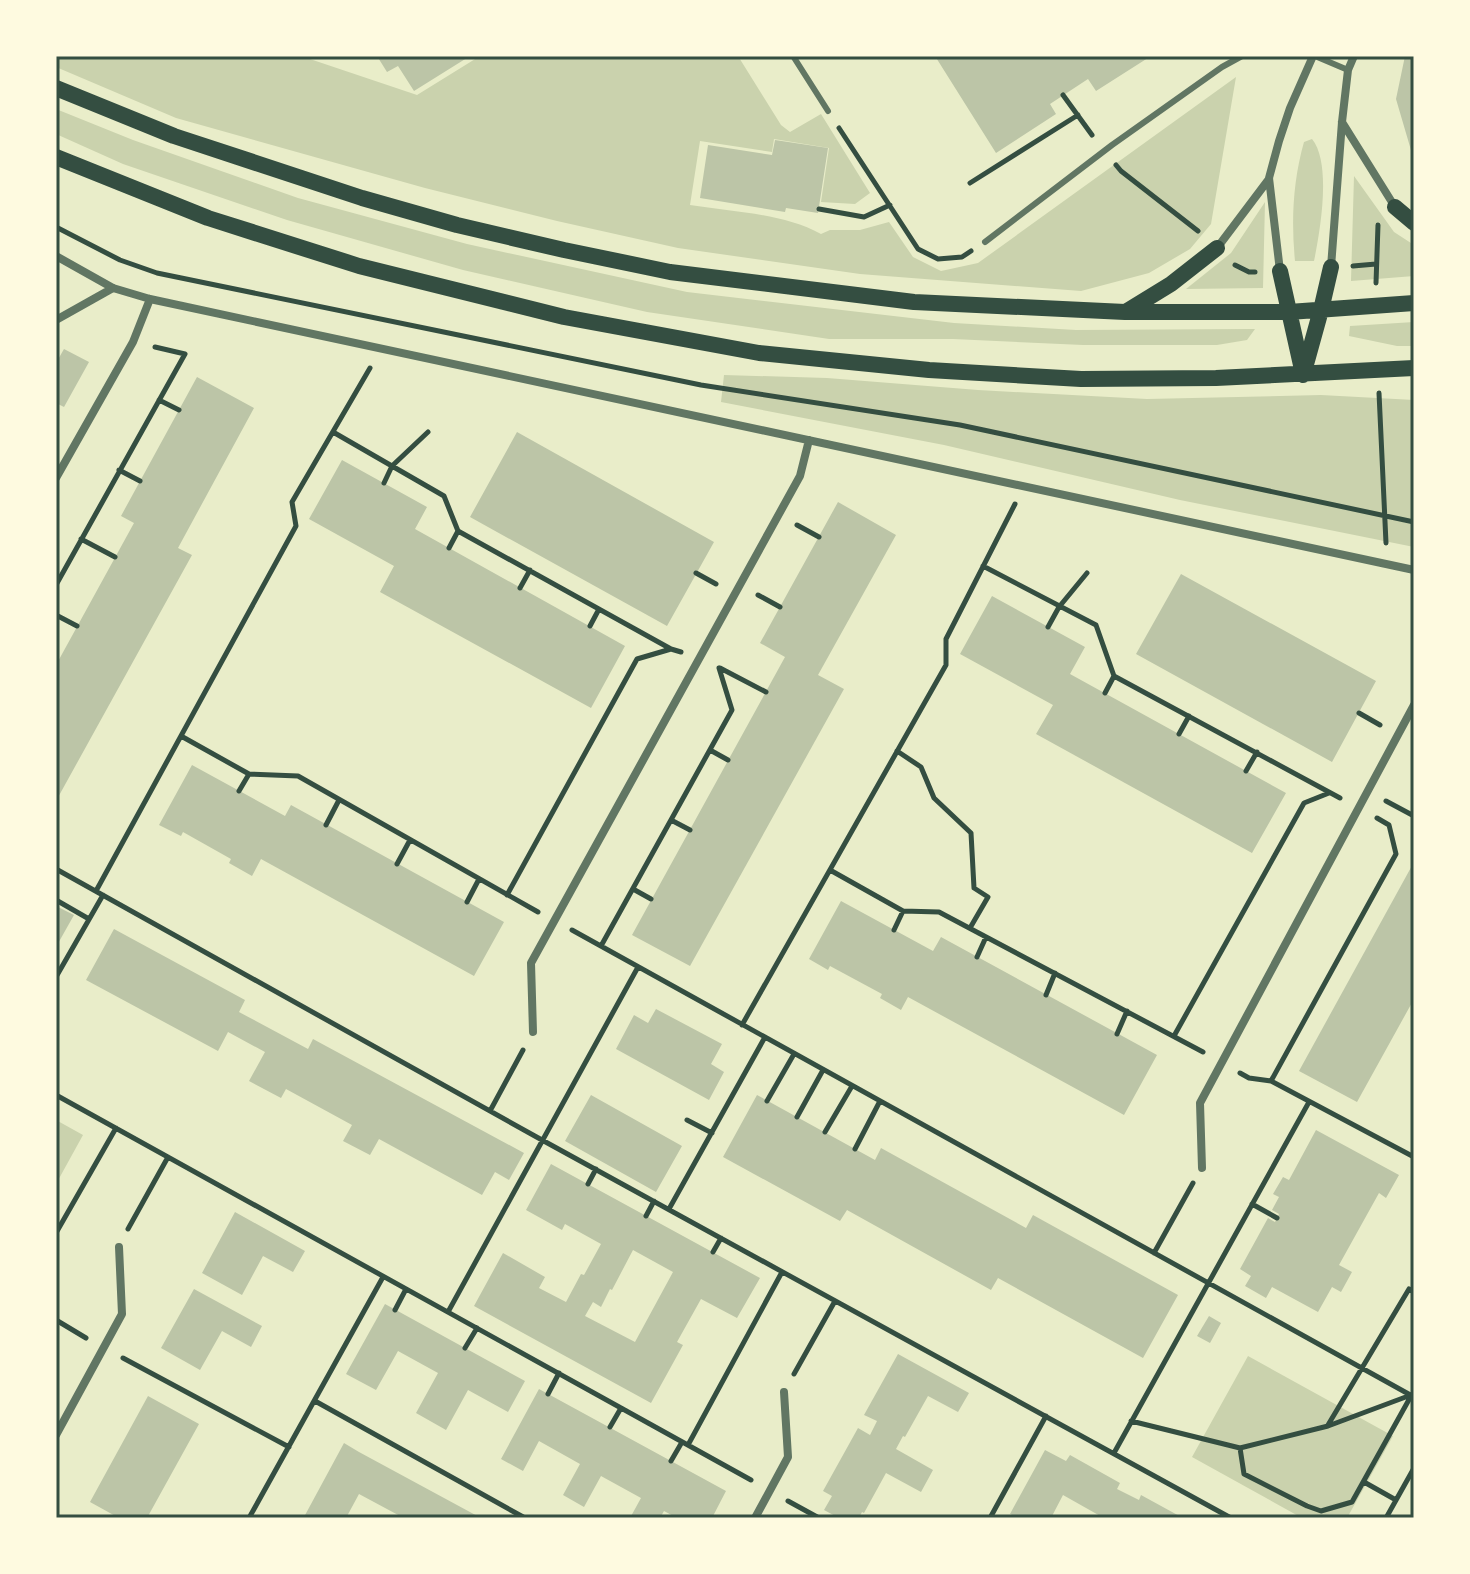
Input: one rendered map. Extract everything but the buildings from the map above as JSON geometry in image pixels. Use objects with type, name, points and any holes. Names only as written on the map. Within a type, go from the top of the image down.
[{"type":"main road","points":[[56,88],[174,136],[362,198],[457,225],[670,272],[914,302],[1125,312],[1289,312],[1414,303]]},
{"type":"main road","points":[[56,157],[208,218],[359,266],[564,317],[759,353],[929,370],[1081,379],[1216,378],[1414,368]]},
{"type":"main road","points":[[1395,207],[1414,223]]},
{"type":"main road","points":[[1125,312],[1171,284],[1217,248]]},
{"type":"main road","points":[[1303,375],[1331,267]]},
{"type":"main road","points":[[1280,271],[1303,375]]},
{"type":"street","points":[[1217,248],[1269,178],[1290,108],[1314,56]]},
{"type":"street","points":[[1331,267],[1342,122],[1348,70],[1354,56]]},
{"type":"street","points":[[1342,122],[1395,207]]},
{"type":"street","points":[[1269,178],[1280,271]]},
{"type":"street","points":[[56,256],[113,288],[150,299],[1414,570]]},
{"type":"street","points":[[56,320],[113,288]]},
{"type":"street","points":[[56,478],[133,342],[150,299]]},
{"type":"street","points":[[533,1032],[531,963],[800,476],[809,440]]},
{"type":"street","points":[[1202,1168],[1200,1103],[1414,705]]},
{"type":"street","points":[[56,1435],[122,1314],[119,1247]]},
{"type":"street","points":[[755,1518],[788,1457],[784,1392]]},
{"type":"lane","points":[[793,56],[828,111]]},
{"type":"lane","points":[[985,242],[1112,145],[1242,56]]},
{"type":"lane","points":[[1314,56],[1348,70]]},
{"type":"path","points":[[1063,95],[1087,129]]},
{"type":"path","points":[[828,111],[918,249],[938,259],[962,257],[985,242]]},
{"type":"path","points":[[970,183],[1078,115]]},
{"type":"path","points":[[819,209],[864,217],[890,205]]},
{"type":"path","points":[[1376,264],[1376,227],[1395,207]]},
{"type":"path","points":[[56,227],[120,260],[157,273],[701,385],[960,425],[1414,522]]},
{"type":"path","points":[[56,585],[185,354],[133,342]]},
{"type":"path","points":[[96,891],[296,526],[292,502],[381,348]]},
{"type":"path","points":[[159,400],[179,410]]},
{"type":"path","points":[[333,432],[444,496],[458,531],[671,649],[719,667],[766,692]]},
{"type":"path","points":[[384,483],[392,466],[428,432]]},
{"type":"path","points":[[119,470],[140,481]]},
{"type":"path","points":[[742,1025],[946,665],[946,639],[1023,487]]},
{"type":"path","points":[[449,548],[458,531]]},
{"type":"path","points":[[81,539],[115,557]]},
{"type":"path","points":[[983,566],[1096,625],[1114,676],[1389,825],[1396,854],[1271,1081]]},
{"type":"path","points":[[520,588],[530,570]]},
{"type":"path","points":[[1048,627],[1059,607],[1087,573]]},
{"type":"path","points":[[590,626],[599,609]]},
{"type":"path","points":[[56,615],[77,626]]},
{"type":"path","points":[[507,895],[637,659],[671,649]]},
{"type":"path","points":[[600,946],[732,710],[719,667]]},
{"type":"path","points":[[1105,693],[1114,676]]},
{"type":"path","points":[[1179,734],[1189,716]]},
{"type":"path","points":[[181,736],[249,774],[298,776],[507,895],[1413,1396]]},
{"type":"path","points":[[710,750],[728,760]]},
{"type":"path","points":[[897,751],[921,767],[934,798],[971,833],[974,888],[988,897],[970,928]]},
{"type":"path","points":[[1246,771],[1257,752]]},
{"type":"path","points":[[239,791],[249,774]]},
{"type":"path","points":[[1367,792],[1414,816]]},
{"type":"path","points":[[1174,1036],[1304,803],[1330,793]]},
{"type":"path","points":[[326,825],[339,800]]},
{"type":"path","points":[[671,820],[690,830]]},
{"type":"path","points":[[397,864],[410,840]]},
{"type":"path","points":[[56,869],[1231,1518]]},
{"type":"path","points":[[830,870],[903,911],[939,912],[1249,1078],[1271,1081],[1414,1157]]},
{"type":"path","points":[[467,902],[479,879]]},
{"type":"path","points":[[633,889],[651,899]]},
{"type":"path","points":[[56,977],[103,895]]},
{"type":"path","points":[[56,900],[89,919]]},
{"type":"path","points":[[894,930],[903,911]]},
{"type":"path","points":[[977,957],[986,937]]},
{"type":"path","points":[[448,1312],[638,967]]},
{"type":"path","points":[[1046,995],[1055,973]]},
{"type":"path","points":[[1117,1034],[1127,1011]]},
{"type":"path","points":[[490,1111],[533,1032]]},
{"type":"path","points":[[669,1209],[765,1037]]},
{"type":"path","points":[[767,1101],[794,1054]]},
{"type":"path","points":[[797,1117],[823,1070]]},
{"type":"path","points":[[825,1132],[852,1086]]},
{"type":"path","points":[[56,1095],[819,1518]]},
{"type":"path","points":[[855,1149],[880,1101]]},
{"type":"path","points":[[1114,1453],[1309,1102]]},
{"type":"path","points":[[687,1120],[712,1133]]},
{"type":"path","points":[[56,1233],[116,1128]]},
{"type":"path","points":[[119,1247],[168,1157]]},
{"type":"path","points":[[1154,1253],[1202,1168]]},
{"type":"path","points":[[588,1184],[596,1169]]},
{"type":"path","points":[[646,1216],[654,1201]]},
{"type":"path","points":[[1252,1204],[1277,1218]]},
{"type":"path","points":[[713,1252],[721,1238]]},
{"type":"path","points":[[671,1461],[685,1444],[782,1272]]},
{"type":"path","points":[[249,1518],[383,1277]]},
{"type":"path","points":[[395,1310],[406,1289]]},
{"type":"path","points":[[1328,1426],[1409,1289],[1414,1292]]},
{"type":"path","points":[[784,1392],[835,1301]]},
{"type":"path","points":[[56,1320],[289,1447]]},
{"type":"path","points":[[465,1348],[477,1328]]},
{"type":"path","points":[[548,1394],[559,1373]]},
{"type":"path","points":[[1131,1421],[1240,1448],[1328,1426],[1413,1396]]},
{"type":"path","points":[[1240,1448],[1244,1474],[1307,1506],[1321,1511],[1352,1502],[1413,1396]]},
{"type":"path","points":[[315,1401],[525,1518]]},
{"type":"path","points":[[610,1427],[621,1408]]},
{"type":"path","points":[[990,1518],[1046,1416]]},
{"type":"path","points":[[1386,1518],[1414,1468]]},
{"type":"path","points":[[1364,1482],[1396,1500]]},
{"type":"green space","points":[[56,56],[301,56],[417,95],[480,56],[738,56],[781,125],[790,132],[821,114],[870,193],[855,204],[821,202],[829,148],[774,139],[772,152],[700,141],[690,205],[774,217],[821,234],[830,230],[860,230],[889,222],[913,257],[941,271],[978,263],[1236,77],[1211,224],[1190,249],[1149,273],[1081,291],[860,274],[678,248],[557,221],[425,188],[176,118],[56,67]]},
{"type":"green space","points":[[56,109],[133,140],[298,198],[467,244],[687,292],[954,323],[1076,330],[1255,329],[1247,340],[1217,345],[829,339],[647,312],[463,270],[287,220],[123,164],[56,134]]},
{"type":"green space","points":[[1312,139],[1322,164],[1323,198],[1319,233],[1314,261],[1295,261],[1295,186],[1304,142]]},
{"type":"green space","points":[[1354,176],[1394,232],[1414,245],[1414,276],[1351,281]]},
{"type":"green space","points":[[1265,202],[1263,288],[1186,289],[1231,253]]},
{"type":"green space","points":[[1414,322],[1414,346],[1397,346],[1349,336],[1350,326]]},
{"type":"green space","points":[[724,375],[827,378],[1147,399],[1321,395],[1414,400],[1414,547],[1180,500],[944,445],[721,402]]},
{"type":"green space","points":[[56,1120],[83,1135],[56,1184]]},
{"type":"green space","points":[[1248,1356],[1393,1436],[1347,1518],[1302,1518],[1192,1457]]}]
